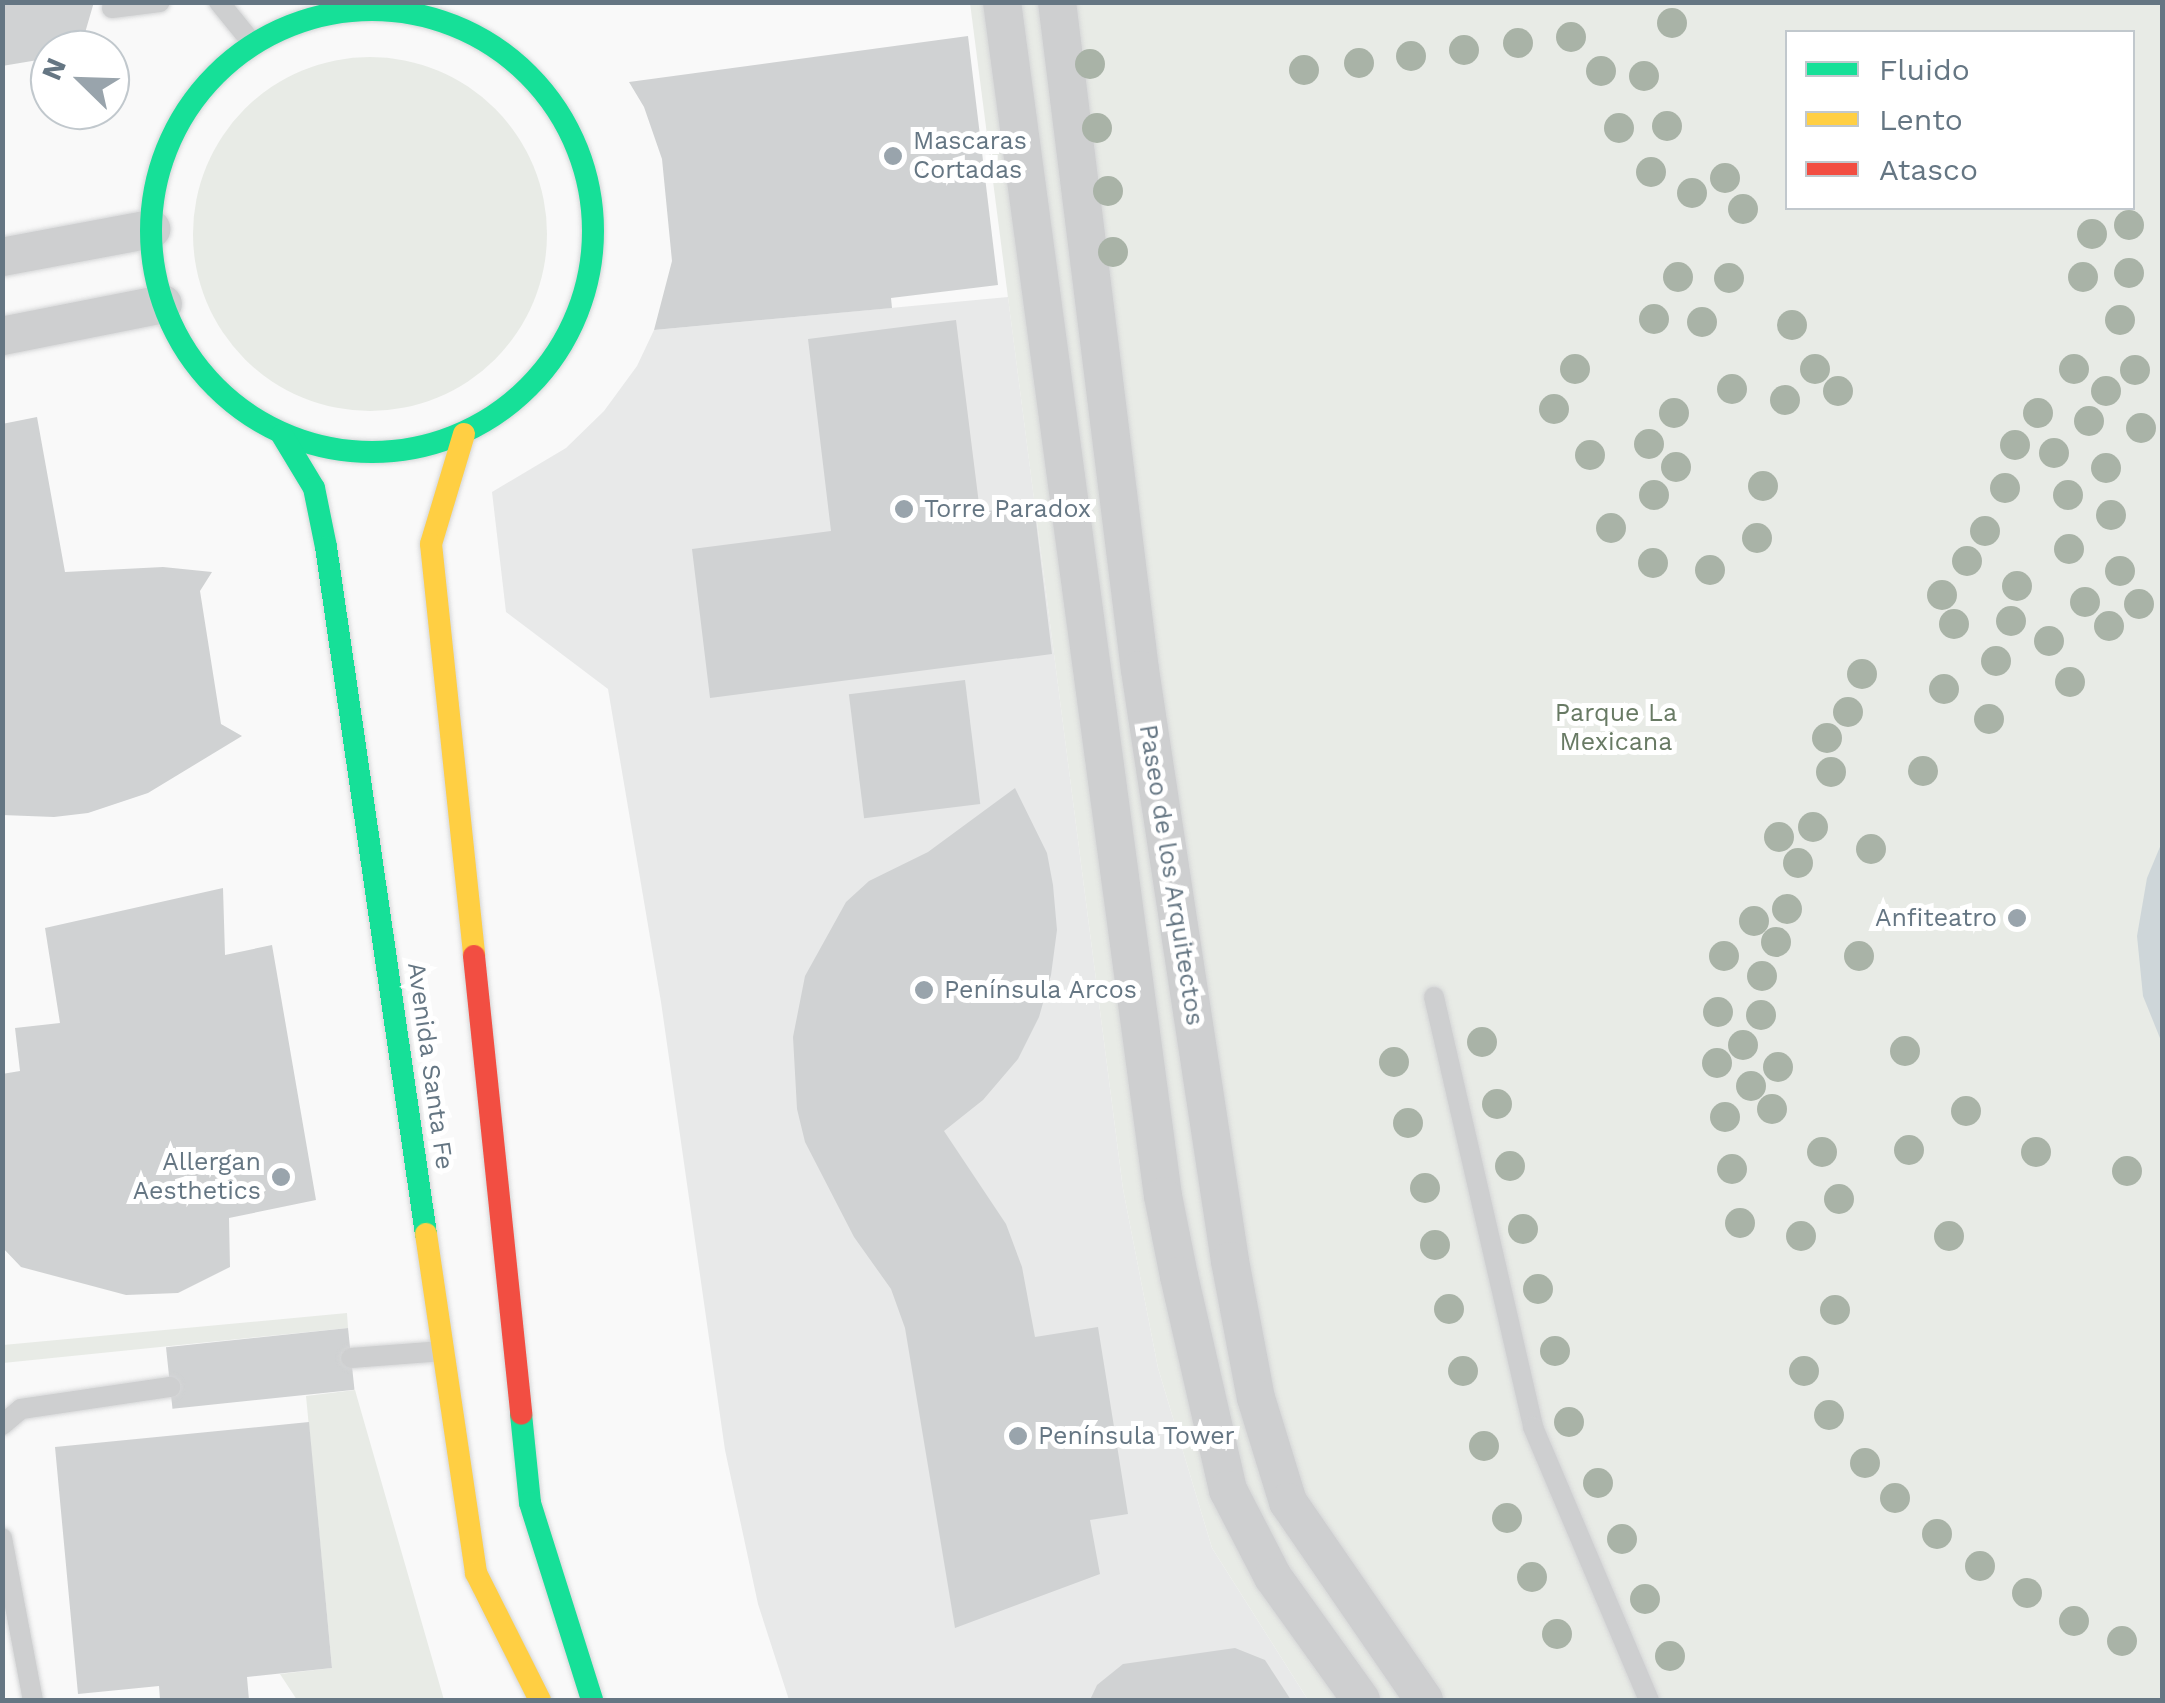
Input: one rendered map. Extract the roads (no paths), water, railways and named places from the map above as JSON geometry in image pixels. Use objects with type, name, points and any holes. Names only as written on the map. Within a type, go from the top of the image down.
[{"type":"street","name":"Paseo de los Arquitectos","points":[[1002,2],[1038,294],[1095,675],[1163,1196],[1228,1490],[1273,1577],[1361,1700]]},
{"type":"street","name":"Paseo de los Arquitectos","points":[[1058,2],[1140,670],[1230,1261],[1272,1455],[1288,1502],[1424,1700]]},
{"type":"street","points":[[336,7],[416,12],[481,36],[536,80],[574,137],[594,205],[590,275],[566,340],[522,395],[464,434],[404,452],[342,452],[282,435],[234,405],[204,376],[180,343],[163,304],[150,228],[160,171],[182,117],[219,72],[261,33],[336,7]]},
{"type":"street","points":[[2,257],[150,228]]},
{"type":"street","points":[[2,336],[163,304]]},
{"type":"street","name":"Avenida Santa Fe","points":[[464,434],[432,544],[433,564],[530,1503],[592,1700]]},
{"type":"street","name":"Avenida Santa Fe","points":[[282,435],[314,488],[326,547],[476,1572],[540,1700]]},
{"type":"street","points":[[1095,675],[1140,670]]},
{"type":"lane","points":[[112,8],[160,2]]},
{"type":"lane","points":[[220,2],[261,33]]},
{"type":"lane","points":[[1434,996],[1532,1427],[1649,1700]]},
{"type":"lane","points":[[351,1358],[443,1351]]},
{"type":"lane","points":[[2,1425],[20,1409],[170,1387]]},
{"type":"lane","points":[[2,1538],[32,1700]]},
{"type":"place","name":"Mascaras Cortadas","points":[[893,156]]},
{"type":"place","name":"Torre Paradox","points":[[904,509]]},
{"type":"place","name":"Anfiteatro","points":[[2017,918]]},
{"type":"place","name":"Península Arcos","points":[[924,990]]},
{"type":"place","name":"Allergan Aesthetics","points":[[281,1177]]},
{"type":"place","name":"Península Tower","points":[[1018,1436]]},
{"type":"park label","name":"Parque La Mexicana","points":[[1616,728]]}]
